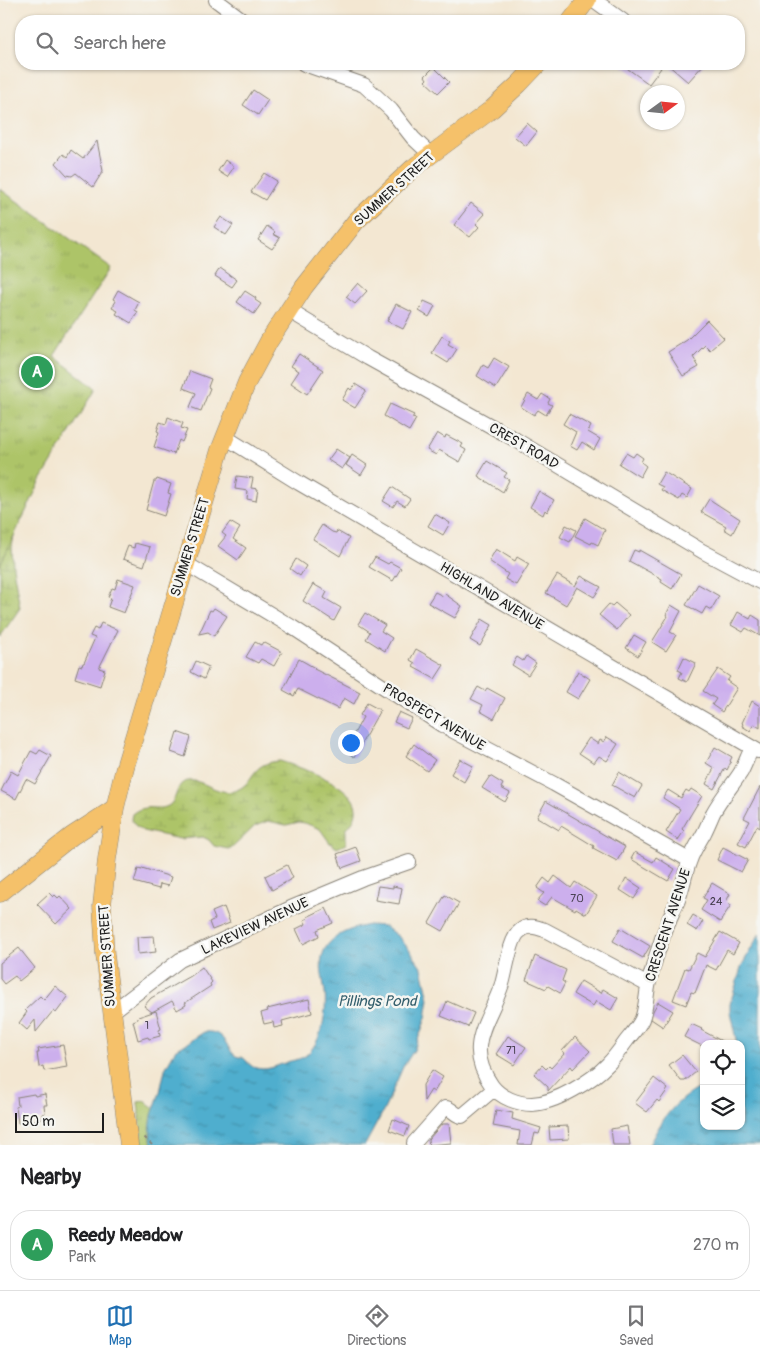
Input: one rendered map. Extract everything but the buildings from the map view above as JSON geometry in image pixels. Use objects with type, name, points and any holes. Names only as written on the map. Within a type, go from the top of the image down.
[{"type":"main road","points":[[576,15],[587,0]]},
{"type":"main road","name":"SUMMER STREET","points":[[135,1140],[112,1012],[105,955],[102,906],[107,859],[114,808],[130,748],[225,437],[256,364],[288,310],[356,221],[413,168],[492,109],[532,70]]},
{"type":"main road","points":[[0,893],[72,836],[114,808]]},
{"type":"street","points":[[216,0],[236,15]]},
{"type":"street","points":[[594,0],[615,15]]},
{"type":"street","points":[[321,70],[364,85],[391,110],[413,138],[431,155]]},
{"type":"street","name":"CREST ROAD","points":[[288,310],[368,358],[516,440],[702,551],[760,582]]},
{"type":"street","name":"HIGHLAND AVENUE","points":[[225,437],[299,483],[756,750]]},
{"type":"street","name":"PROSPECT AVENUE","points":[[186,563],[292,627],[442,725],[554,784],[690,860]]},
{"type":"street","name":"CRESCENT AVENUE","points":[[648,985],[545,930],[533,927],[524,928],[518,932],[500,988],[481,1036],[478,1050],[480,1064],[486,1077],[494,1089],[501,1094],[516,1102],[533,1104],[553,1099],[592,1079],[609,1064],[641,1020],[646,1006],[648,985],[662,936],[678,899],[690,860],[714,812],[756,750]]},
{"type":"street","name":"LAKEVIEW AVENUE","points":[[112,1012],[180,960],[292,908],[381,871],[409,862]]},
{"type":"street","points":[[414,1143],[444,1108],[448,1108],[458,1116],[462,1116],[494,1089]]},
{"type":"path","points":[[135,1140],[152,1145]]},
{"type":"green space","points":[[0,189],[111,268],[54,356],[96,389],[40,482],[0,565]]},
{"type":"green space","points":[[87,399],[85,407],[74,415],[15,530],[12,547],[13,567],[20,608],[0,637],[0,402]]},
{"type":"green space","points":[[280,761],[306,770],[336,784],[348,794],[355,804],[355,816],[346,829],[346,844],[337,848],[330,843],[320,829],[305,823],[299,822],[286,825],[268,821],[255,826],[233,847],[228,849],[214,846],[203,837],[180,839],[143,831],[131,819],[132,814],[137,810],[168,806],[174,800],[181,784],[184,782],[195,781],[217,790],[230,792],[243,787],[263,765]]},
{"type":"green space","points":[[145,1101],[159,1112],[166,1145],[142,1145],[138,1102]]},
{"type":"water","name":"Pillings Pond","points":[[369,925],[384,926],[399,937],[422,968],[429,999],[426,1018],[414,1050],[403,1067],[384,1110],[365,1145],[152,1145],[150,1130],[152,1115],[165,1069],[176,1049],[204,1032],[212,1032],[223,1039],[233,1054],[242,1057],[252,1066],[258,1068],[271,1068],[305,1056],[316,1043],[324,1018],[325,992],[321,966],[324,951],[332,940],[343,933]]},
{"type":"water","points":[[760,933],[760,1145],[649,1145],[665,1117],[677,1103],[700,1087],[700,1130],[745,1130],[745,1040],[736,1040],[730,1012],[730,1004],[742,965]]},
{"type":"place","name":"Reedy Meadow","points":[[37,372]]}]
